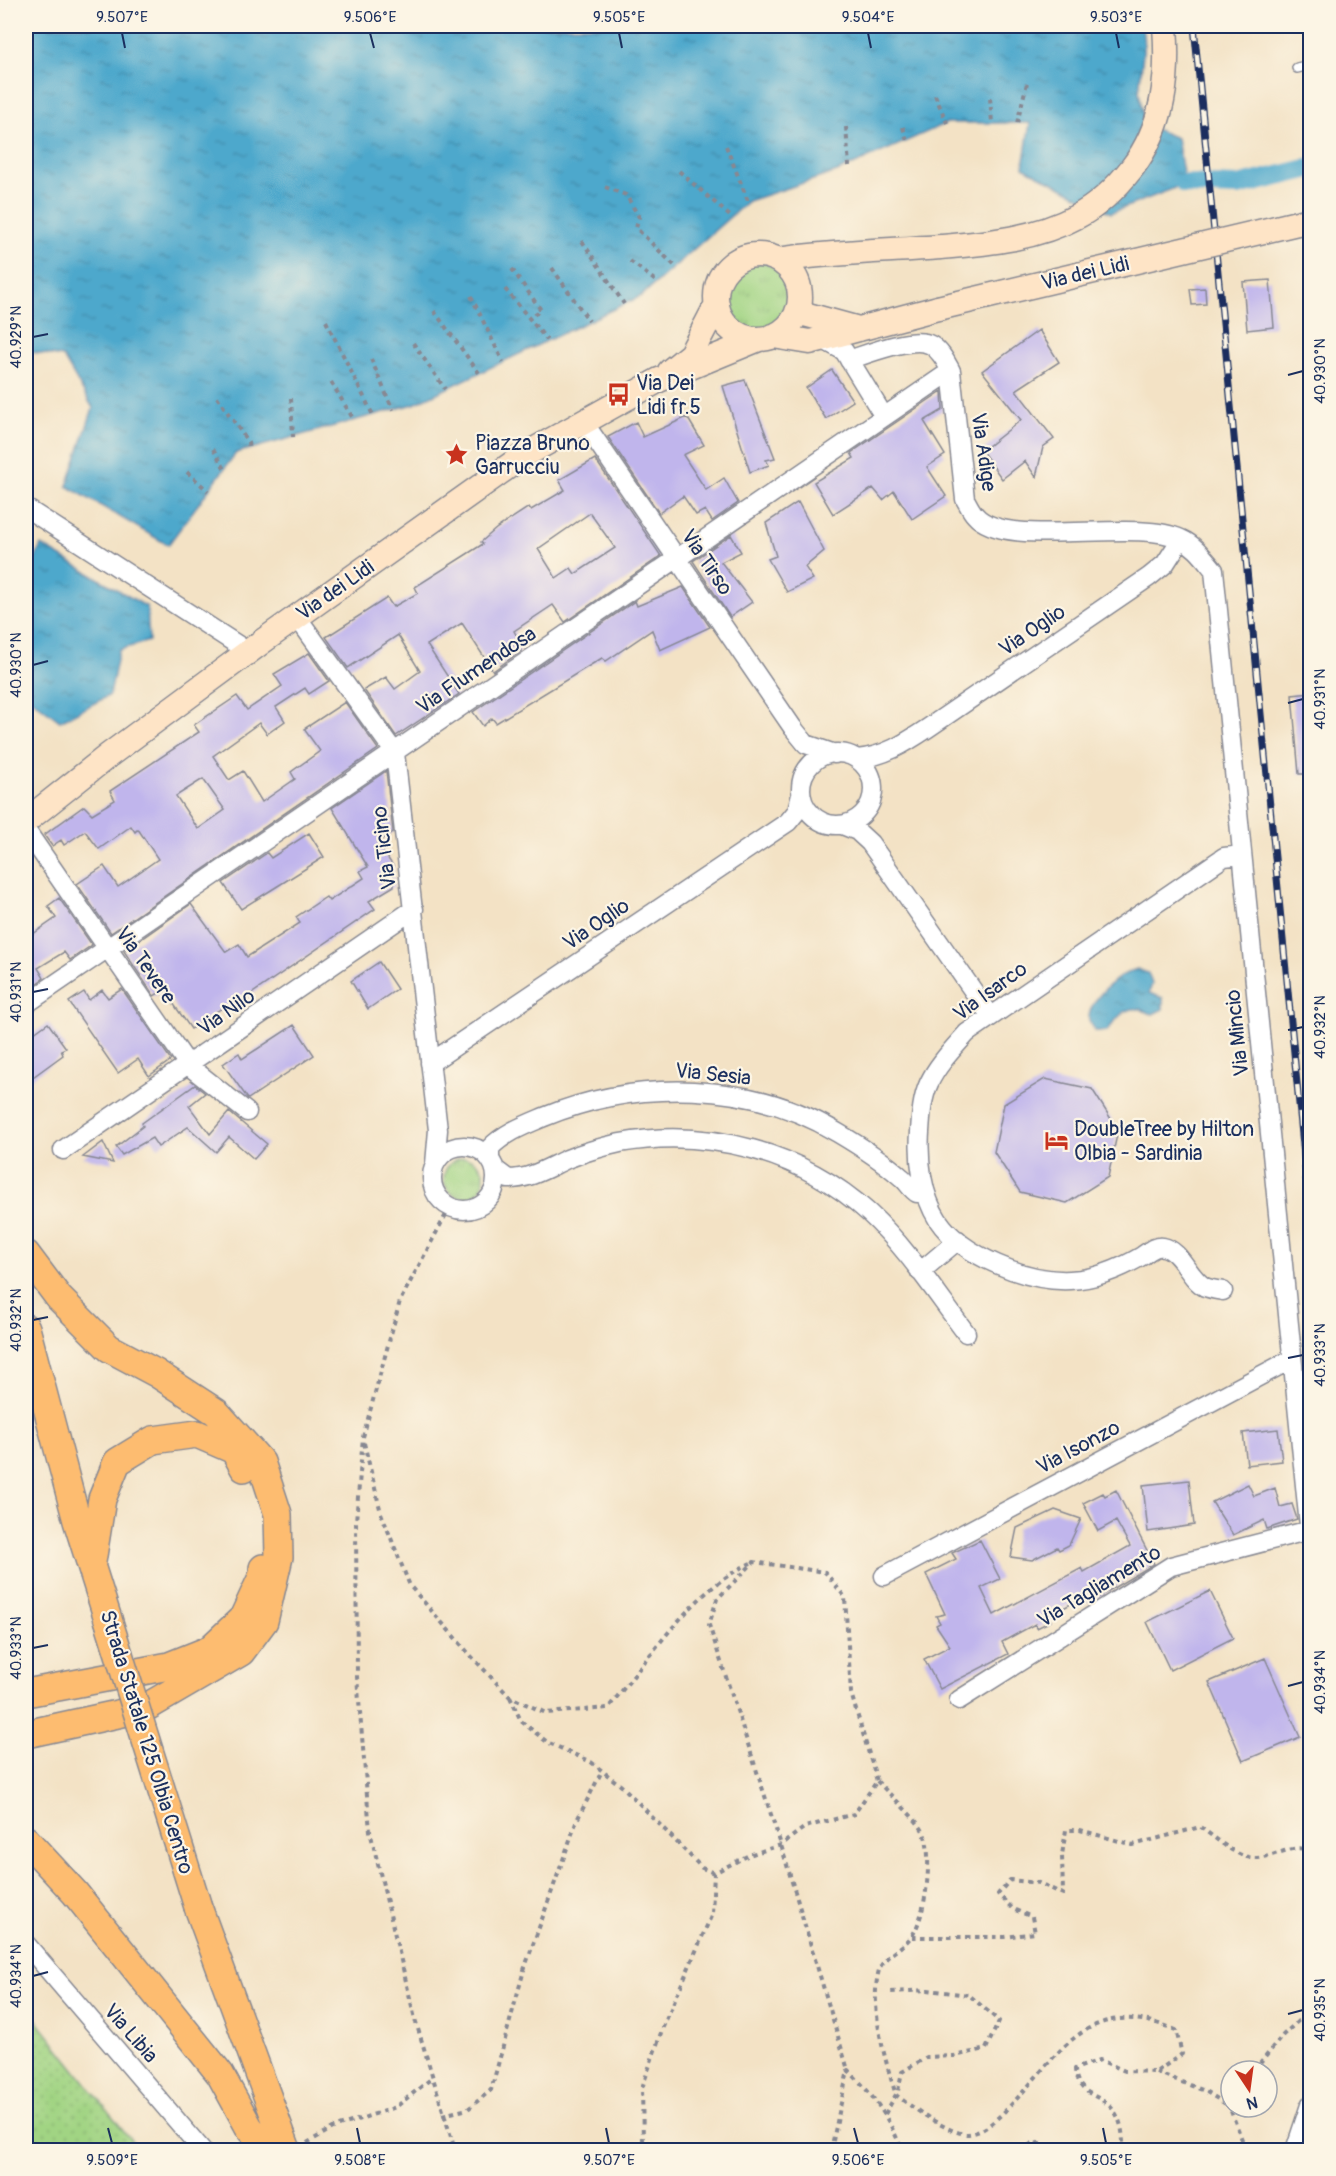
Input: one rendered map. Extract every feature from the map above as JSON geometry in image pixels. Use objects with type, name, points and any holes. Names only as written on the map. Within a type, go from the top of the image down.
[{"type":"main road","points":[[777,260],[789,268],[798,283],[800,297],[797,312],[788,327],[766,337],[738,333],[729,327],[717,304],[719,281],[734,263],[754,255],[777,260],[987,243],[1023,236],[1059,224],[1093,207],[1122,181],[1154,133],[1163,104],[1166,75],[1165,26]]},
{"type":"main road","name":"Via dei Lidi","points":[[26,821],[109,755],[244,655],[523,456],[659,380],[766,337],[810,342],[938,308],[1311,220]]},
{"type":"main road","points":[[798,283],[831,258],[842,254]]},
{"type":"main road","name":"Via dei Lidi","points":[[659,380],[691,354],[717,304]]},
{"type":"main road","points":[[797,312],[859,329]]},
{"type":"main road","points":[[26,1254],[59,1298],[109,1348],[156,1373],[216,1412],[261,1462],[278,1514],[279,1557],[264,1621],[241,1652],[145,1708],[26,1734]]},
{"type":"main road","name":"Strada Statale 125 Olbia Centro","points":[[26,1328],[77,1521],[92,1562],[176,1842],[296,2148]]},
{"type":"main road","points":[[26,1693],[169,1666],[209,1650],[243,1618],[263,1575],[264,1515],[252,1480],[234,1450],[197,1434],[153,1440],[117,1462],[102,1499],[92,1562]]},
{"type":"main road","points":[[26,1707],[140,1689],[184,1686]]},
{"type":"main road","points":[[26,1840],[75,1893],[220,2074],[249,2127],[268,2151]]},
{"type":"street","points":[[822,339],[844,351],[884,415]]},
{"type":"street","points":[[849,360],[912,342],[930,344],[943,356],[951,371]]},
{"type":"street","name":"Via Flumendosa","points":[[26,1004],[951,371]]},
{"type":"street","name":"Via Adige","points":[[951,371],[965,499],[975,517],[995,526],[1029,532],[1158,531],[1182,539]]},
{"type":"street","name":"Via Tirso","points":[[583,421],[793,728]]},
{"type":"street","points":[[26,508],[241,647],[244,655]]},
{"type":"street","name":"Via Oglio","points":[[898,748],[1149,577],[1165,564],[1182,539]]},
{"type":"street","name":"Via Mincio","points":[[1182,539],[1199,551],[1214,570],[1311,1536]]},
{"type":"street","name":"Via Ticino","points":[[297,618],[395,753],[436,1104],[438,1130],[435,1164]]},
{"type":"street","points":[[793,728],[806,744],[857,759],[877,757],[898,748]]},
{"type":"street","points":[[793,728],[804,755],[806,771]]},
{"type":"street","points":[[870,843],[865,829],[864,813],[871,798],[872,781],[881,766],[898,748]]},
{"type":"street","points":[[788,822],[796,811],[801,795],[801,783],[806,771],[823,756],[835,753]]},
{"type":"street","points":[[857,759],[866,768],[872,781]]},
{"type":"street","points":[[801,795],[805,807],[814,817],[826,824],[842,825],[857,831],[870,843],[990,1015]]},
{"type":"street","points":[[842,825],[864,813]]},
{"type":"street","points":[[788,822],[814,817]]},
{"type":"street","name":"Via Oglio","points":[[430,1064],[788,822]]},
{"type":"street","name":"Via Tevere","points":[[26,830],[189,1066],[247,1112]]},
{"type":"street","name":"Via Isarco","points":[[1223,1291],[1204,1286],[1172,1251],[1162,1247],[1155,1248],[1123,1267],[1097,1276],[1070,1280],[1030,1276],[1006,1269],[958,1240],[938,1220],[926,1194],[920,1169],[919,1142],[921,1112],[928,1085],[952,1049],[967,1033],[990,1015],[1224,857],[1242,855]]},
{"type":"street","name":"Via Nilo","points":[[63,1150],[189,1066],[414,909]]},
{"type":"street","name":"Via Sesia","points":[[493,1164],[490,1148],[499,1138],[527,1124],[587,1102],[650,1091],[698,1091],[738,1096],[801,1114],[837,1132],[902,1177],[918,1193],[926,1194]]},
{"type":"street","points":[[436,1104],[453,1132],[508,1179],[530,1177],[591,1150],[644,1140],[686,1139],[745,1147],[798,1166],[846,1195],[891,1235],[966,1333]]},
{"type":"street","points":[[469,1146],[449,1149],[435,1164],[432,1184],[442,1202],[460,1210],[481,1206],[494,1190],[493,1164]]},
{"type":"street","points":[[920,1272],[958,1240]]},
{"type":"street","name":"Via Isonzo","points":[[884,1576],[1292,1359]]},
{"type":"street","name":"Via Tagliamento","points":[[958,1700],[1171,1566],[1310,1530]]},
{"type":"street","name":"Via Libia","points":[[26,1944],[202,2151]]},
{"type":"street","points":[[1295,2151],[1311,2105]]},
{"type":"lane","points":[[1298,68],[1311,65]]},
{"type":"path","points":[[1017,123],[1027,83]]},
{"type":"path","points":[[935,95],[947,123]]},
{"type":"path","points":[[990,98],[992,123]]},
{"type":"path","points":[[903,126],[907,141]]},
{"type":"path","points":[[846,127],[849,166]]},
{"type":"path","points":[[726,146],[747,201]]},
{"type":"path","points":[[679,171],[730,216]]},
{"type":"path","points":[[605,187],[626,195],[639,217],[636,228],[675,266]]},
{"type":"path","points":[[582,241],[624,304]]},
{"type":"path","points":[[630,261],[657,282]]},
{"type":"path","points":[[552,268],[589,321]]},
{"type":"path","points":[[512,269],[541,310],[529,318]]},
{"type":"path","points":[[505,290],[547,340]]},
{"type":"path","points":[[471,296],[503,362]]},
{"type":"path","points":[[434,311],[479,373]]},
{"type":"path","points":[[326,321],[373,415]]},
{"type":"path","points":[[413,343],[445,389]]},
{"type":"path","points":[[371,359],[393,410]]},
{"type":"path","points":[[331,382],[354,420]]},
{"type":"path","points":[[217,397],[242,433],[249,450]]},
{"type":"path","points":[[291,398],[293,438]]},
{"type":"path","points":[[213,449],[225,469]]},
{"type":"path","points":[[187,472],[208,491]]},
{"type":"path","points":[[450,1207],[400,1301],[363,1437],[356,1521],[357,1677],[370,1831],[432,2078],[455,2151]]},
{"type":"path","points":[[363,1437],[369,1471],[381,1514],[410,1586],[510,1696],[520,1721],[547,1742],[591,1762],[624,1788],[702,1868],[714,1873]]},
{"type":"path","points":[[510,1696],[546,1713],[608,1708],[692,1606],[730,1572],[754,1562],[825,1572],[845,1597],[852,1693],[877,1780],[923,1830],[930,1850],[926,1893],[912,1937],[880,1967],[876,1985],[875,2002],[896,2095],[939,2123],[967,2134],[988,2127],[1058,2053],[1081,2033],[1113,2018],[1150,2020],[1176,2031],[1182,2054],[1156,2072]]},
{"type":"path","points":[[754,1562],[717,1599],[709,1625],[781,1845],[848,2070],[831,2151]]},
{"type":"path","points":[[442,2115],[468,2109],[491,2090],[524,1970],[550,1902],[577,1820],[602,1771]]},
{"type":"path","points":[[714,1873],[748,1855],[781,1845],[806,1827],[854,1814],[877,1780]]},
{"type":"path","points":[[912,1937],[1005,1937],[1035,1933],[1032,1917],[1013,1909],[999,1894],[1010,1880],[1038,1882],[1063,1894],[1062,1855],[1066,1830],[1080,1830],[1133,1845],[1200,1827],[1234,1851],[1254,1858],[1282,1851],[1309,1849],[1311,1851]]},
{"type":"path","points":[[640,2151],[643,2141],[642,2088],[663,2027],[712,1914],[714,1873]]},
{"type":"path","points":[[885,2114],[896,2095],[902,2072],[927,2056],[954,2056],[986,2049],[999,2021],[969,1995],[928,1990],[890,1992]]},
{"type":"path","points":[[1263,2059],[1282,2035],[1311,2010]]},
{"type":"path","points":[[1123,2151],[1124,2131],[1117,2112],[1107,2101],[1088,2094],[1076,2080],[1075,2069],[1100,2060],[1125,2071],[1156,2072],[1219,2098]]},
{"type":"path","points":[[848,2070],[870,2091],[885,2114],[902,2151]]},
{"type":"path","points":[[296,2148],[333,2128],[396,2108],[432,2078]]},
{"type":"path","points":[[1235,2119],[1246,2151]]},
{"type":"path","points":[[1021,2151],[1036,2141],[1048,2151]]},
{"type":"green space","points":[[757,263],[770,266],[781,273],[788,284],[791,297],[788,310],[781,321],[770,328],[757,331],[744,328],[733,321],[726,310],[723,297],[726,284],[733,273],[744,266]]},
{"type":"green space","points":[[464,1158],[478,1164],[484,1178],[478,1192],[464,1198],[450,1192],[444,1178],[450,1164]]},
{"type":"green space","points":[[26,2007],[139,2150],[26,2150]]},
{"type":"water","points":[[26,26],[1142,26],[1144,44],[1139,92],[1145,125],[1177,138],[1185,184],[1111,213],[1023,167],[1030,123],[947,123],[837,172],[748,201],[641,296],[414,404],[236,453],[168,545],[67,486],[93,408],[63,357],[26,351]]},
{"type":"water","points":[[41,545],[147,607],[149,641],[119,650],[110,695],[60,721],[30,698],[26,665],[26,579]]},
{"type":"water","points":[[1137,969],[1148,973],[1152,984],[1149,993],[1163,998],[1163,1009],[1153,1014],[1139,1009],[1128,1010],[1120,1015],[1107,1031],[1095,1031],[1089,1020],[1093,1004],[1113,982]]},
{"type":"building","points":[[1270,280],[1274,327],[1247,330],[1243,282]]},
{"type":"building","points":[[1205,288],[1206,304],[1192,305],[1190,289]]},
{"type":"building","points":[[1039,330],[1059,362],[1016,390],[1054,439],[1043,447],[1036,477],[1025,461],[1002,479],[982,451],[1021,420],[982,371]]},
{"type":"building","points":[[832,370],[853,401],[826,419],[806,388]]},
{"type":"building","points":[[745,380],[775,458],[766,460],[769,465],[750,472],[723,386]]},
{"type":"building","points":[[942,391],[943,410],[924,421],[945,455],[927,467],[946,496],[912,519],[894,491],[883,500],[873,488],[833,514],[814,482],[854,458],[851,453]]},
{"type":"building","points":[[687,417],[704,445],[683,455],[706,490],[724,478],[738,503],[712,521],[705,510],[696,515],[683,496],[659,513],[608,437],[636,422],[643,437]]},
{"type":"building","points":[[595,459],[661,556],[565,622],[553,605],[514,631],[518,638],[513,642],[521,651],[493,671],[462,623],[427,645],[459,694],[396,736],[364,690],[386,677],[395,689],[420,671],[398,635],[348,668],[326,637],[387,598],[393,607],[418,593],[415,587],[483,544],[481,542],[497,528],[529,507],[531,510],[565,490],[559,480]],"holes":[[[590,513],[615,548],[575,574],[571,568],[556,578],[538,549]]]},
{"type":"building","points":[[798,502],[824,551],[805,567],[813,579],[787,592],[768,559],[776,556],[766,523]]},
{"type":"building","points":[[731,535],[741,552],[721,562],[752,602],[730,617],[693,561]]},
{"type":"building","points":[[683,587],[710,627],[660,650],[652,630],[606,661],[602,658],[496,723],[492,718],[483,726],[473,712],[635,601],[637,606]]},
{"type":"building","points":[[309,653],[329,681],[309,694],[305,688],[276,707],[285,721],[267,734],[259,723],[213,756],[229,780],[243,771],[262,802],[295,779],[291,772],[320,751],[304,729],[345,702],[378,749],[111,933],[77,884],[104,866],[118,887],[158,859],[138,829],[135,832],[131,826],[99,849],[85,831],[64,845],[61,840],[52,846],[44,835],[84,806],[92,814],[115,800],[110,791],[199,732],[194,725],[237,696],[247,710],[282,686],[274,674]],"holes":[[[203,779],[225,810],[198,829],[176,796]]]},
{"type":"building","points":[[1311,693],[1311,774],[1299,774],[1292,695]]},
{"type":"building","points":[[386,771],[393,832],[377,842],[393,866],[394,886],[369,901],[375,909],[225,1012],[222,1008],[191,1029],[164,990],[154,996],[124,951],[191,904],[226,952],[239,944],[247,957],[300,923],[296,917],[326,897],[329,901],[364,878],[360,871],[368,867],[332,808]]},
{"type":"building","points":[[309,833],[324,857],[241,909],[223,883],[267,853],[271,858]]},
{"type":"building","points":[[59,898],[92,945],[70,960],[64,952],[38,968],[44,978],[26,991],[26,939],[56,918],[48,906]]},
{"type":"building","points":[[379,962],[397,989],[368,1009],[351,981]]},
{"type":"building","points":[[122,989],[171,1060],[149,1076],[138,1059],[118,1073],[69,1002],[84,992],[89,1000],[102,990],[108,998]]},
{"type":"building","points":[[48,1023],[66,1048],[61,1050],[63,1055],[26,1082],[26,1039]]},
{"type":"building","points":[[294,1025],[314,1055],[248,1099],[223,1064],[239,1053],[242,1059]]},
{"type":"building","name":"DoubleTree by Hilton Olbia - Sardinia","points":[[1045,1079],[1092,1089],[1118,1130],[1108,1177],[1067,1203],[1020,1192],[994,1152],[1004,1104]]},
{"type":"building","points":[[195,1085],[205,1093],[189,1106],[210,1134],[229,1112],[267,1144],[254,1159],[229,1137],[216,1152],[188,1127],[158,1147],[152,1138],[122,1155],[116,1147],[143,1126],[142,1123]]},
{"type":"building","points":[[103,1142],[113,1163],[83,1157]]},
{"type":"building","points":[[1278,1429],[1282,1461],[1247,1465],[1243,1433]]},
{"type":"building","points":[[1189,1480],[1194,1525],[1148,1532],[1143,1485]]},
{"type":"building","points":[[1248,1484],[1254,1496],[1275,1488],[1280,1507],[1292,1504],[1297,1519],[1267,1529],[1264,1520],[1233,1535],[1212,1502]]},
{"type":"building","points":[[1116,1490],[1154,1564],[1088,1603],[1084,1597],[1048,1616],[1051,1621],[1037,1628],[1035,1624],[1002,1642],[1008,1654],[940,1689],[924,1659],[950,1646],[936,1625],[940,1623],[936,1616],[945,1614],[926,1574],[956,1559],[952,1553],[980,1540],[1000,1579],[981,1588],[994,1615],[1082,1568],[1084,1572],[1130,1546],[1116,1521],[1098,1531],[1083,1503],[1103,1493],[1105,1496]]},
{"type":"building","points":[[1055,1510],[1081,1519],[1069,1545],[1059,1550],[1057,1547],[1032,1560],[1011,1557],[1017,1528]]},
{"type":"building","points":[[1210,1591],[1233,1638],[1170,1670],[1147,1622]]},
{"type":"building","points":[[1265,1658],[1300,1737],[1243,1761],[1209,1682]]},
{"type":"waterway","points":[[1185,184],[1238,186],[1310,168]]},
{"type":"railway","points":[[1194,26],[1310,1217]]},
{"type":"place","name":"Via Dei Lidi fr.5","points":[[618,395]]},
{"type":"place","name":"Piazza Bruno Garrucciu","points":[[457,455]]},
{"type":"place","name":"DoubleTree by Hilton Olbia - Sardinia","points":[[1056,1141]]}]
